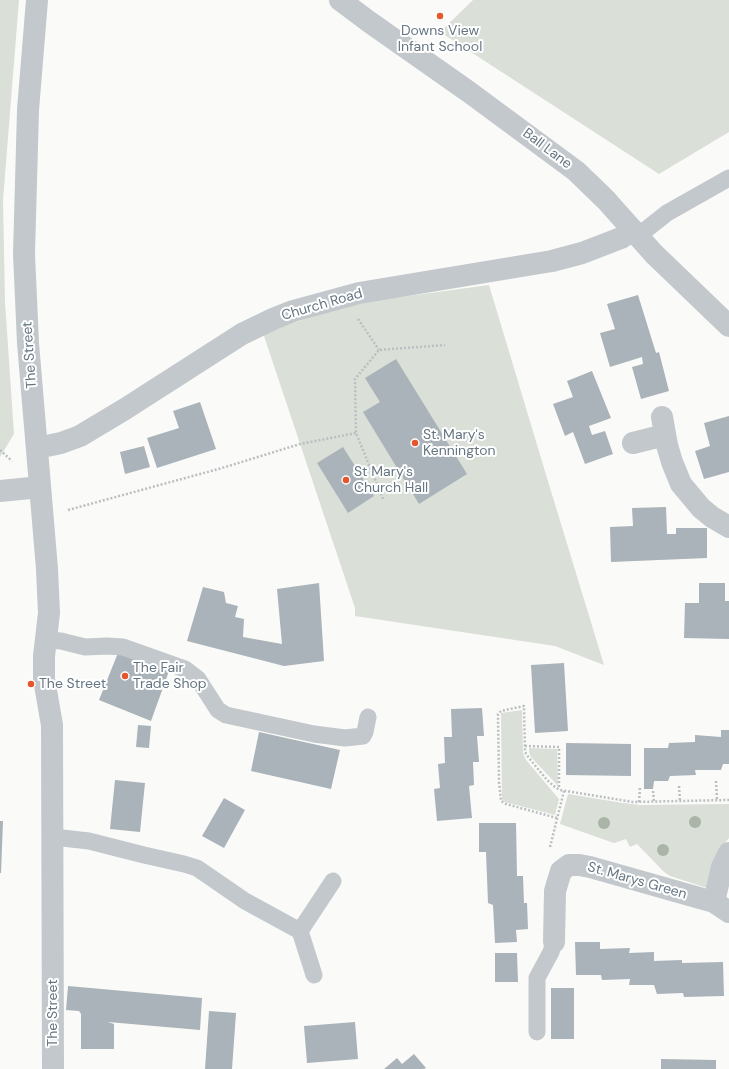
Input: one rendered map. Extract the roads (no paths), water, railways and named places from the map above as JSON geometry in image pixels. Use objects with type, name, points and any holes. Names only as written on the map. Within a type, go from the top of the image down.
[{"type":"street","name":"The Street","points":[[37,0],[28,110],[24,254],[28,343],[49,613],[44,679],[52,725],[53,1069]]},
{"type":"street","name":"Ball Lane","points":[[340,0],[576,171],[606,200],[668,268],[729,326]]},
{"type":"street","name":"Church Road","points":[[37,448],[61,443],[84,434],[229,342],[257,326],[293,311],[344,296],[552,261],[582,253],[635,233]]},
{"type":"street","points":[[633,443],[663,426],[672,462],[681,484],[701,508],[712,517],[729,527]]},
{"type":"street","points":[[0,491],[40,487]]},
{"type":"street","name":"St. Marys Green","points":[[554,942],[555,891],[561,871],[569,865],[590,867],[722,907],[722,867],[729,852]]},
{"type":"lane","points":[[635,233],[729,178]]},
{"type":"lane","points":[[46,640],[61,641],[85,647],[122,647],[185,669],[198,679],[218,710],[226,715],[314,734],[345,738],[363,736],[368,716]]},
{"type":"lane","points":[[53,837],[89,841],[197,868],[245,901],[300,931],[314,975]]},
{"type":"lane","points":[[300,931],[333,881]]},
{"type":"lane","points":[[537,1032],[537,978],[551,952],[554,942]]},
{"type":"place","name":"Downs View Infant School","points":[[440,16]]},
{"type":"place","name":"St. Mary's Kennington","points":[[415,443]]},
{"type":"place","name":"St Mary's Church Hall","points":[[346,480]]},
{"type":"place","name":"The Fair Trade Shop","points":[[125,676]]},
{"type":"place","name":"The Street","points":[[31,684]]}]
